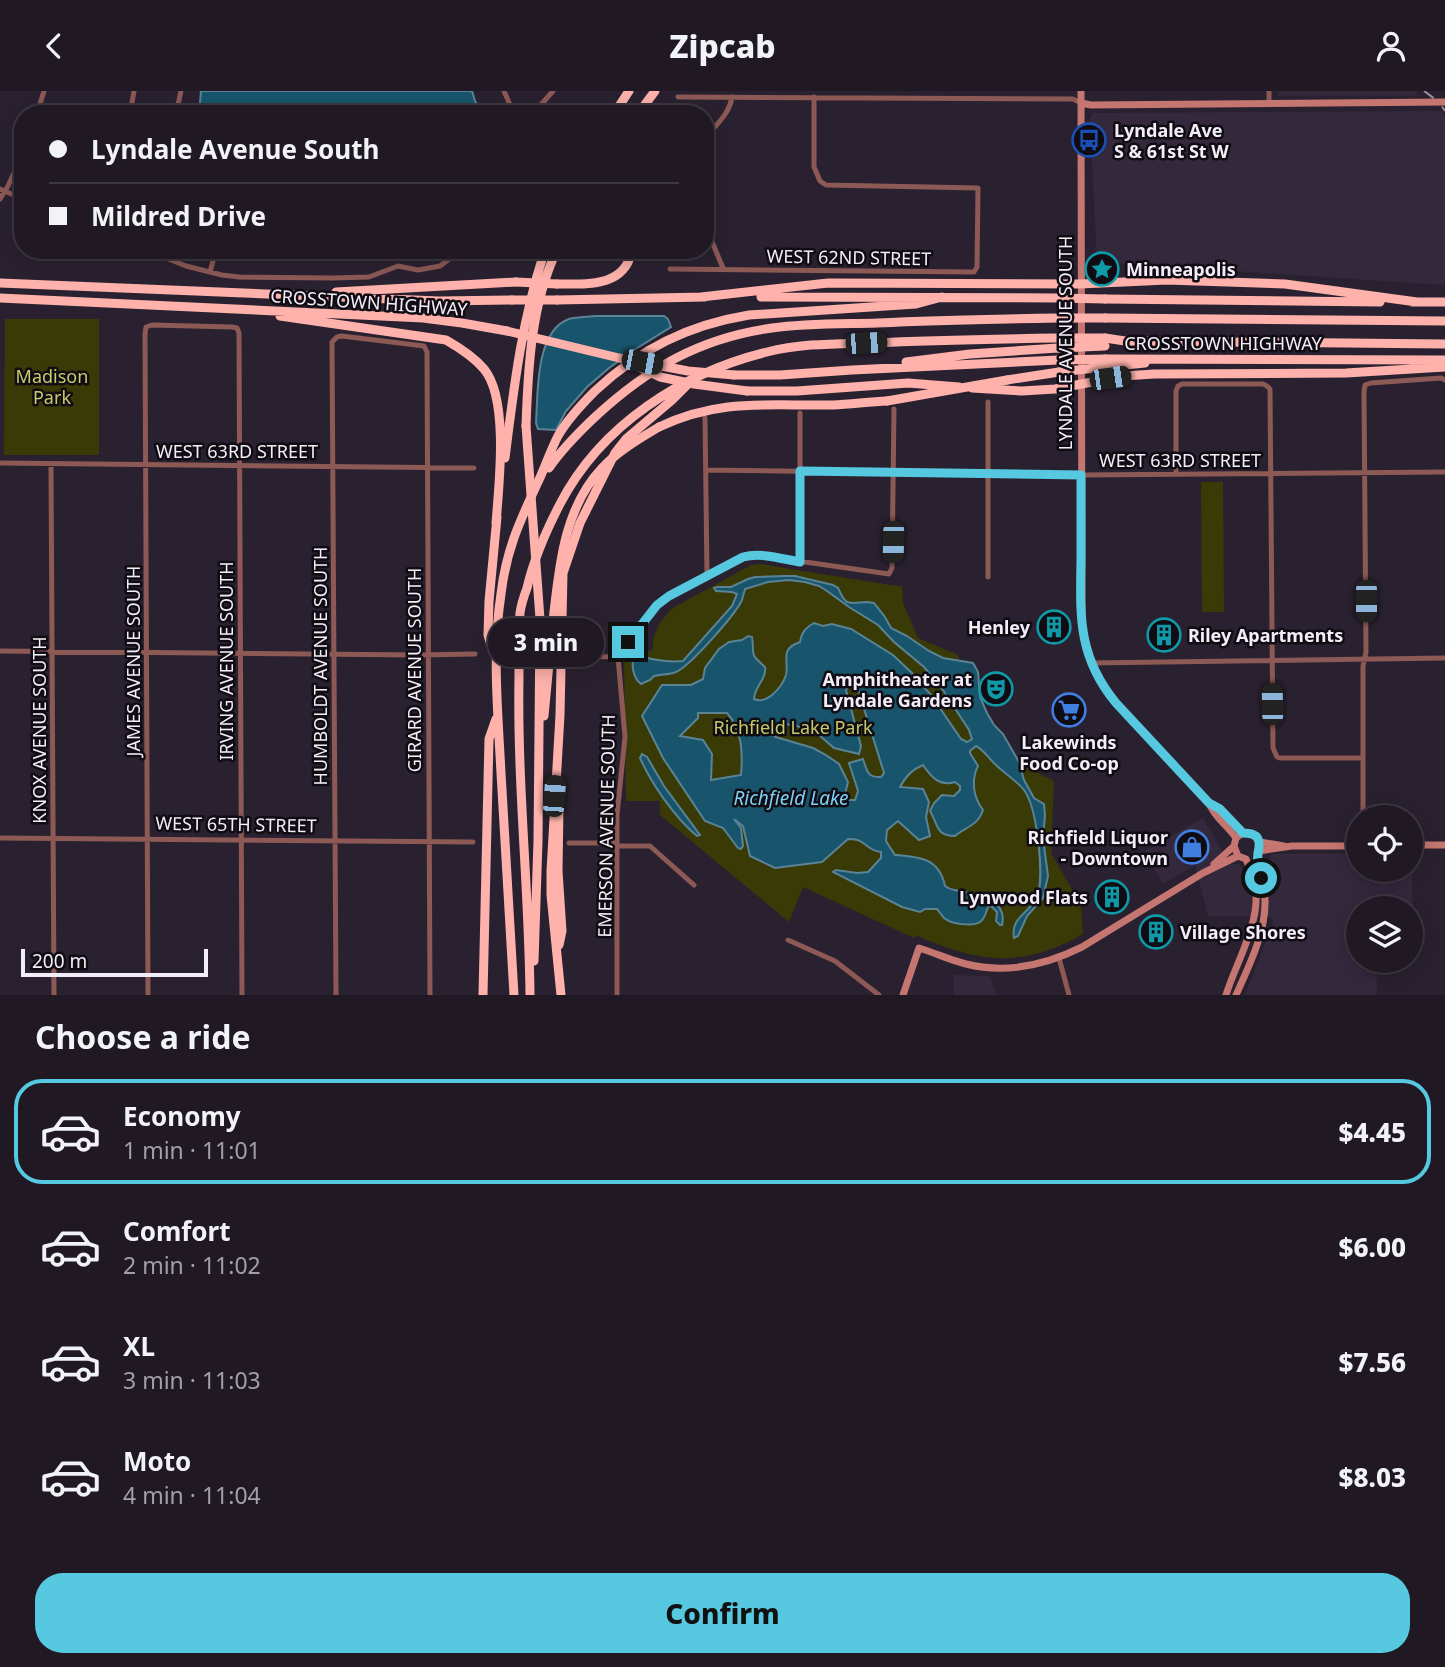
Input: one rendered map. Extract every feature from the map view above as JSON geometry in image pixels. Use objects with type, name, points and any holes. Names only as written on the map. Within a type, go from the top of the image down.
[{"type":"highway","points":[[496,523],[521,339],[542,259]]},
{"type":"highway","points":[[530,975],[536,937],[540,619],[526,426],[528,373],[536,319],[554,259]]},
{"type":"highway","points":[[282,295],[516,282],[594,284],[621,272],[629,259]]},
{"type":"highway","points":[[701,297],[828,283],[1080,285],[1167,280],[1285,284],[1417,302]]},
{"type":"highway","name":"CROSSTOWN HIGHWAY","points":[[1,283],[439,301],[942,297],[1443,302]]},
{"type":"highway","points":[[514,995],[496,660],[501,592],[509,550],[522,514],[559,434],[584,402],[617,371],[655,345],[687,331],[749,315],[916,304],[942,297]]},
{"type":"highway","name":"CROSSTOWN HIGHWAY","points":[[0,298],[424,318],[507,331],[619,358],[688,371],[734,375],[780,375],[1058,360],[1105,363],[1174,358],[1443,364]]},
{"type":"highway","points":[[226,308],[446,340],[463,350],[486,370],[498,407],[500,461],[488,635],[496,660]]},
{"type":"highway","points":[[538,484],[576,434],[621,393],[666,362],[723,339],[772,328],[1058,318],[1442,321]]},
{"type":"highway","points":[[530,995],[518,708],[520,611],[533,565],[549,524],[569,486],[612,434],[650,404],[693,378],[731,362],[769,351],[810,345],[922,341],[1443,344]]},
{"type":"highway","points":[[852,370],[1058,343]]},
{"type":"highway","points":[[619,358],[660,377],[747,391],[797,391],[908,383],[1022,391],[1055,389],[1125,376],[1154,374],[1346,373],[1443,364]]},
{"type":"highway","points":[[538,781],[559,567],[569,527],[583,495],[601,470],[623,450],[659,426],[693,412],[727,406],[835,405],[887,401],[1105,363]]},
{"type":"highway","points":[[561,995],[556,957],[562,932],[558,871],[558,758],[563,573],[580,523],[615,453],[626,439],[672,400],[693,378]]},
{"type":"highway","points":[[483,995],[489,739],[498,715]]},
{"type":"main road","name":"LYNDALE AVENUE SOUTH","points":[[1081,91],[1081,610],[1085,641],[1091,663],[1104,689],[1116,703],[1209,803],[1220,809],[1240,835],[1255,835],[1259,842]]},
{"type":"main road","points":[[1081,103],[1445,103]]},
{"type":"main road","points":[[1203,873],[1234,846],[1240,835]]},
{"type":"main road","points":[[1236,995],[1264,919],[1259,842],[1292,846],[1346,846]]},
{"type":"main road","points":[[1423,845],[1445,845]]},
{"type":"main road","points":[[1234,846],[1238,856]]},
{"type":"main road","points":[[903,995],[919,948],[966,964],[992,967],[1026,966],[1059,958],[1082,947],[1203,873],[1238,856],[1246,859],[1258,853],[1292,846]]},
{"type":"main road","points":[[1226,995],[1249,933],[1255,907],[1255,884],[1246,859]]},
{"type":"street","points":[[541,105],[553,91]]},
{"type":"street","points":[[1269,91],[1269,104]]},
{"type":"street","points":[[678,97],[1073,99],[1081,103]]},
{"type":"street","points":[[714,126],[729,111],[733,97]]},
{"type":"street","name":"WEST 62ND STREET","points":[[670,269],[974,272],[977,267],[978,188],[826,185],[820,180],[814,167],[814,97]]},
{"type":"street","points":[[0,199],[2,190],[8,186],[14,173]]},
{"type":"street","points":[[714,246],[723,268]]},
{"type":"street","points":[[169,259],[210,272],[239,277],[369,277],[398,266],[418,270],[440,266],[448,259]]},
{"type":"street","points":[[210,272],[214,259]]},
{"type":"street","name":"IRVING AVENUE SOUTH","points":[[146,327],[237,328],[239,333],[242,995]]},
{"type":"street","name":"JAMES AVENUE SOUTH","points":[[146,327],[148,995]]},
{"type":"street","name":"GIRARD AVENUE SOUTH","points":[[337,337],[424,346],[426,352],[430,995]]},
{"type":"street","name":"HUMBOLDT AVENUE SOUTH","points":[[336,995],[332,342],[337,337]]},
{"type":"street","points":[[1363,805],[1365,385],[1443,379]]},
{"type":"street","points":[[1176,474],[1178,386],[1268,386],[1273,748],[1277,757],[1285,759],[1363,758]]},
{"type":"street","points":[[988,402],[988,577]]},
{"type":"street","points":[[569,656],[618,657],[657,605],[743,557],[751,555],[889,574],[892,568],[894,409]]},
{"type":"street","points":[[800,414],[800,562]]},
{"type":"street","points":[[705,418],[707,576]]},
{"type":"street","name":"WEST 63RD STREET","points":[[0,463],[474,468]]},
{"type":"street","name":"KNOX AVENUE SOUTH","points":[[51,464],[54,995]]},
{"type":"street","name":"WEST 63RD STREET","points":[[706,470],[1081,475],[1445,472]]},
{"type":"street","points":[[0,651],[475,654]]},
{"type":"street","name":"EMERSON AVENUE SOUTH","points":[[617,995],[617,815],[625,737],[618,657]]},
{"type":"street","points":[[1091,663],[1445,658]]},
{"type":"street","name":"WEST 65TH STREET","points":[[0,838],[473,842]]},
{"type":"street","points":[[569,843],[650,846],[694,885]]},
{"type":"street","points":[[788,940],[835,961],[879,995]]},
{"type":"street","points":[[1059,958],[1069,995]]},
{"type":"shaded area","points":[[1278,91],[1416,91],[1417,96],[1278,96]]},
{"type":"shaded area","points":[[1441,111],[1445,115],[1445,285],[1097,262],[1090,119],[1093,113]]},
{"type":"shaded area","points":[[1203,818],[1230,864],[1238,864],[1243,869],[1269,862],[1271,854],[1346,853],[1346,882],[1412,882],[1412,896],[1346,896],[1346,973],[1376,973],[1377,995],[1245,995],[1273,917],[1208,916],[1195,865],[1163,884],[1145,851]]},
{"type":"shaded area","points":[[954,975],[990,976],[996,995],[953,995]]},
{"type":"green space","name":"Madison Park","points":[[5,319],[99,319],[99,455],[4,455]]},
{"type":"green space","points":[[1201,482],[1223,482],[1224,612],[1202,612]]},
{"type":"green space","name":"Richfield Lake Park","points":[[760,564],[902,586],[903,603],[918,638],[958,655],[979,744],[1054,781],[1051,853],[1081,905],[1083,934],[1039,953],[1000,958],[980,956],[960,952],[916,935],[914,938],[803,887],[789,922],[660,815],[660,801],[626,801],[624,652],[652,651],[654,636],[671,609],[751,565]]},
{"type":"water","points":[[201,91],[472,91],[478,105],[200,105]]},
{"type":"water","points":[[596,316],[664,316],[671,327],[634,350],[587,387],[566,411],[556,430],[538,429],[536,423],[540,365],[550,336],[558,326],[569,319]]},
{"type":"water","name":"Richfield Lake","points":[[795,576],[833,585],[847,602],[874,603],[891,628],[929,651],[943,658],[973,663],[978,672],[980,697],[987,713],[1019,762],[1024,780],[1034,798],[1044,804],[1043,838],[1048,876],[1043,898],[1027,916],[1018,936],[1014,938],[1015,925],[1034,902],[1039,888],[1040,859],[1033,811],[1024,790],[976,746],[970,753],[978,766],[974,788],[983,810],[978,820],[955,836],[944,834],[938,829],[930,811],[934,803],[942,795],[954,796],[960,786],[955,782],[936,780],[923,765],[910,774],[900,787],[923,789],[929,802],[926,817],[930,836],[919,840],[898,821],[887,830],[886,841],[895,855],[920,858],[933,864],[947,888],[983,897],[996,904],[1003,917],[1002,925],[996,921],[997,912],[991,906],[980,922],[967,925],[956,923],[944,918],[937,909],[920,912],[902,907],[833,872],[868,872],[881,858],[881,852],[858,840],[848,839],[822,862],[775,868],[750,856],[743,826],[734,819],[741,828],[741,849],[723,828],[705,821],[663,758],[642,716],[662,685],[691,685],[703,679],[705,668],[719,649],[729,642],[748,636],[752,637],[754,656],[765,667],[754,699],[769,697],[781,685],[787,672],[787,652],[800,642],[806,629],[814,623],[823,626],[832,624],[851,629],[893,655],[931,695],[961,739],[967,742],[972,739],[943,690],[924,667],[878,625],[819,586],[805,582],[768,582],[745,589],[742,600],[731,617],[683,668],[671,674],[654,676],[641,684],[638,681],[633,671],[634,655],[663,661],[683,661],[732,606],[737,594],[716,591],[714,588],[731,587],[755,577]],"holes":[[[849,684],[857,686],[884,773],[881,777],[870,775],[863,759],[849,763],[858,791],[855,800],[848,800],[845,794],[848,782],[839,764],[813,748],[769,735],[779,723],[797,726],[819,735],[834,748],[859,754],[861,746],[846,690]],[[698,713],[727,713],[732,720],[740,742],[741,775],[711,780],[712,754],[703,740],[680,736],[698,718]]]},
{"type":"water","points":[[642,754],[647,757],[664,786],[700,835],[697,836],[689,829],[664,800],[640,758]]},
{"type":"railway","points":[[1424,91],[1439,102],[1445,111]]},
{"type":"place","name":"Lyndale Ave S & 61st St W","points":[[1089,140]]},
{"type":"place","name":"Minneapolis","points":[[1102,269]]},
{"type":"place","name":"Henley","points":[[1054,627]]},
{"type":"place","name":"Riley Apartments","points":[[1164,635]]},
{"type":"place","name":"Amphitheater at Lyndale Gardens","points":[[996,689]]},
{"type":"place","name":"Lakewinds Food Co-op","points":[[1069,710]]},
{"type":"place","name":"Richfield Liquor - Downtown","points":[[1192,847]]},
{"type":"place","name":"Lynwood Flats","points":[[1112,897]]},
{"type":"place","name":"Village Shores","points":[[1156,932]]},
{"type":"route","points":[[628,642],[647,616],[669,596],[743,557],[763,556],[800,562],[800,471],[1081,475],[1081,610],[1091,663],[1104,689],[1209,803],[1220,809],[1243,833],[1251,833],[1258,838],[1261,878]]}]
